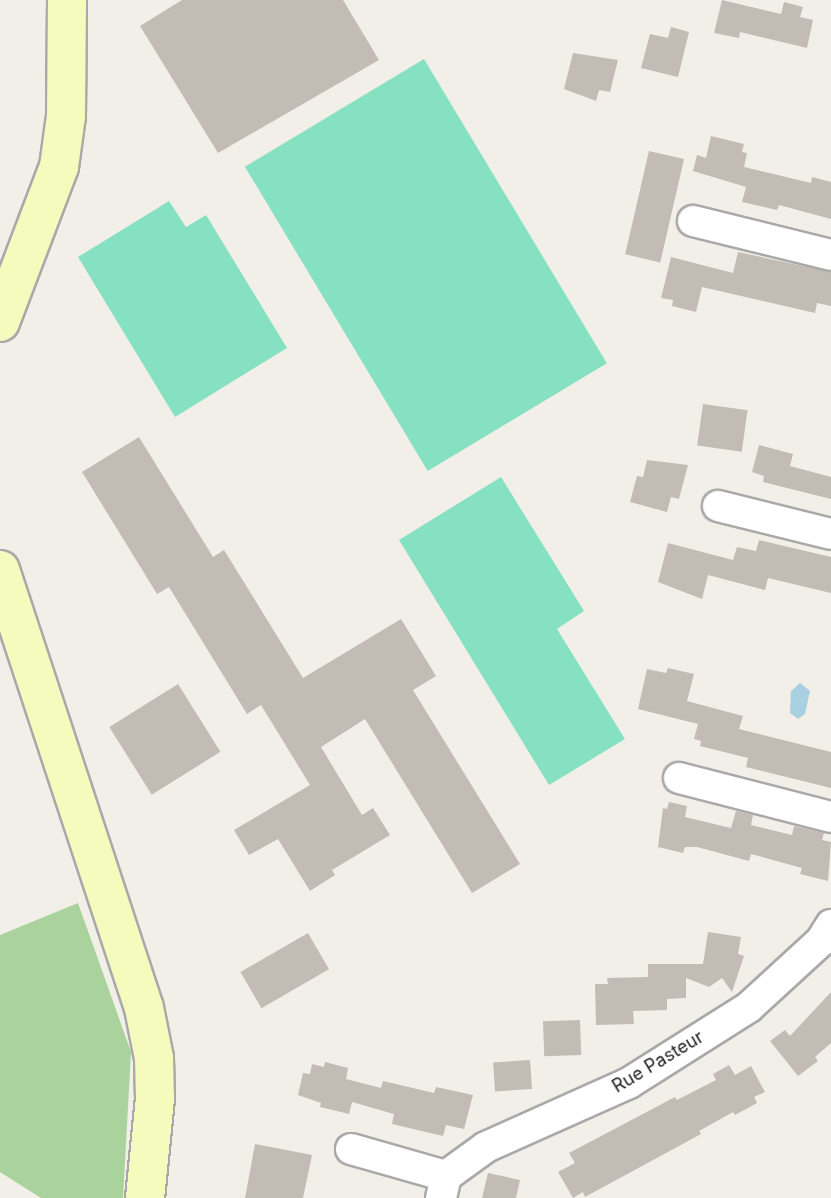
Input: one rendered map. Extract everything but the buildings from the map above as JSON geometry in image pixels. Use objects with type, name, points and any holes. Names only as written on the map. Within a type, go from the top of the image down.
[{"type":"street","points":[[0,322],[59,167],[66,116],[68,0]]},
{"type":"street","points":[[693,221],[831,255]]},
{"type":"street","points":[[718,506],[831,534]]},
{"type":"street","points":[[0,570],[144,1008],[153,1058],[155,1098],[145,1198]]},
{"type":"street","points":[[679,778],[831,817]]},
{"type":"street","name":"Rue Pasteur","points":[[443,1187],[486,1147],[629,1083],[749,1007],[821,941],[831,925]]},
{"type":"street","points":[[351,1149],[443,1187]]},
{"type":"green space","points":[[424,59],[607,363],[428,471],[245,167]]},
{"type":"green space","points":[[169,201],[186,227],[206,215],[287,348],[175,417],[78,257]]},
{"type":"green space","points":[[501,477],[584,611],[557,629],[625,739],[549,785],[399,540]]},
{"type":"green space","points":[[78,903],[131,1052],[123,1198],[41,1198],[0,1172],[0,935]]},
{"type":"water","points":[[800,683],[810,691],[805,714],[798,719],[790,713],[791,691]]}]
